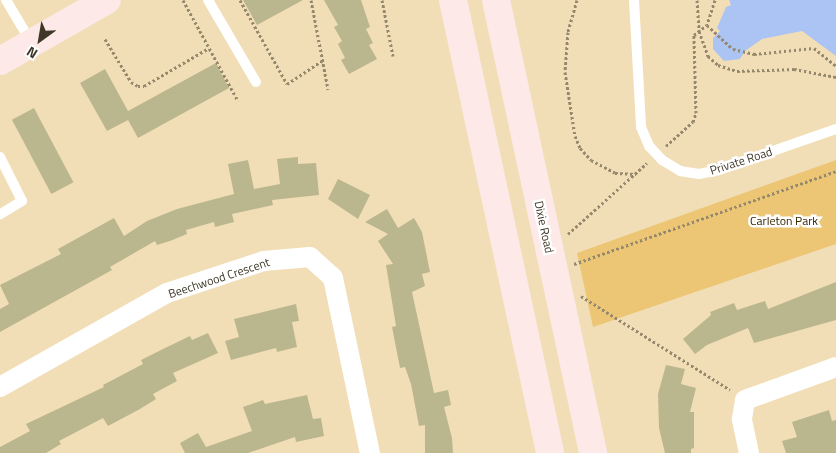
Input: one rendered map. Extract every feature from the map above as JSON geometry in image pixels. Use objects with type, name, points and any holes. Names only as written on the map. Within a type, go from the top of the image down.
[{"type":"main road","points":[[0,61],[107,0]]},
{"type":"main road","points":[[453,0],[550,453]]},
{"type":"main road","name":"Dixie Road","points":[[496,0],[593,453]]},
{"type":"street","name":"Beechwood Crescent","points":[[0,386],[167,294],[264,261],[310,257],[333,278],[370,453]]},
{"type":"street","points":[[749,453],[742,420],[745,400],[836,367]]},
{"type":"lane","points":[[6,0],[31,43]]},
{"type":"lane","points":[[208,0],[256,82]]},
{"type":"lane","name":"Private Road","points":[[634,0],[641,127],[649,146],[662,160],[680,171],[699,174],[836,129]]},
{"type":"lane","points":[[0,157],[22,201],[0,214]]},
{"type":"path","points":[[183,0],[238,101]]},
{"type":"path","points":[[240,0],[287,84],[322,60]]},
{"type":"path","points":[[311,0],[328,89]]},
{"type":"path","points":[[382,0],[393,56]]},
{"type":"path","points":[[577,0],[568,32],[565,72],[575,136],[580,148],[591,160],[615,173],[636,174]]},
{"type":"path","points":[[696,0],[699,31],[708,56],[718,66],[737,71],[794,69],[836,77]]},
{"type":"path","points":[[715,0],[707,25],[733,49],[746,54],[814,48],[836,66]]},
{"type":"path","points":[[105,39],[131,82],[138,86],[144,86],[209,48]]},
{"type":"path","points":[[574,274],[571,264],[836,171]]},
{"type":"path","points":[[578,293],[593,306],[745,400]]},
{"type":"green space","name":"Carleton Park","points":[[836,160],[836,244],[593,327],[577,253]]},
{"type":"water","points":[[729,0],[836,0],[836,56],[802,31],[762,39],[745,51],[740,59],[724,61],[713,49],[713,38],[720,31],[717,28],[726,7],[731,5]]},
{"type":"building","points":[[243,0],[303,0],[257,25]]},
{"type":"building","points":[[324,0],[361,0],[370,27],[366,29],[373,43],[369,45],[377,59],[349,74],[341,60],[345,58],[338,44],[342,41],[334,27],[338,25]]},
{"type":"building","points":[[216,63],[229,88],[138,138],[128,120],[107,131],[80,83],[105,69],[128,111]]},
{"type":"building","points":[[34,108],[73,182],[51,194],[12,120]]},
{"type":"building","points":[[298,157],[298,164],[316,163],[319,195],[272,200],[273,205],[232,214],[234,222],[215,227],[214,222],[186,230],[187,234],[170,241],[157,245],[155,241],[110,267],[112,270],[0,332],[0,309],[9,304],[0,285],[61,254],[58,249],[114,218],[124,236],[147,221],[177,209],[234,194],[228,164],[248,160],[254,189],[280,184],[277,159]]},
{"type":"building","points":[[338,179],[370,195],[358,219],[328,199]]},
{"type":"building","points":[[387,209],[398,228],[414,218],[422,232],[430,272],[422,274],[425,286],[412,292],[434,393],[448,390],[451,405],[444,407],[452,438],[453,453],[425,453],[425,425],[419,426],[411,384],[405,367],[400,368],[392,327],[396,326],[386,265],[393,264],[378,241],[388,234],[365,222]]},
{"type":"building","points":[[836,282],[836,320],[754,343],[748,328],[707,345],[695,354],[683,339],[711,315],[710,312],[734,303],[737,310],[765,301],[768,309]]},
{"type":"building","points":[[296,304],[299,321],[292,322],[297,347],[277,352],[276,348],[231,360],[225,341],[239,337],[234,319]]},
{"type":"building","points":[[208,333],[218,353],[173,373],[177,381],[153,394],[156,399],[140,409],[108,426],[103,418],[59,441],[61,444],[46,453],[0,453],[0,447],[30,431],[26,424],[104,387],[103,385],[143,364],[141,360],[163,349],[190,336],[192,340]]},
{"type":"building","points":[[666,365],[685,369],[681,384],[696,388],[690,412],[694,412],[694,448],[691,449],[691,453],[665,453],[659,428],[658,394]]},
{"type":"building","points":[[307,395],[313,419],[321,418],[324,436],[296,442],[295,437],[248,453],[185,453],[180,443],[198,433],[206,447],[252,431],[243,407],[263,400],[265,404]]},
{"type":"building","points":[[829,410],[832,421],[836,420],[836,453],[786,453],[782,441],[797,437],[792,422]]}]
